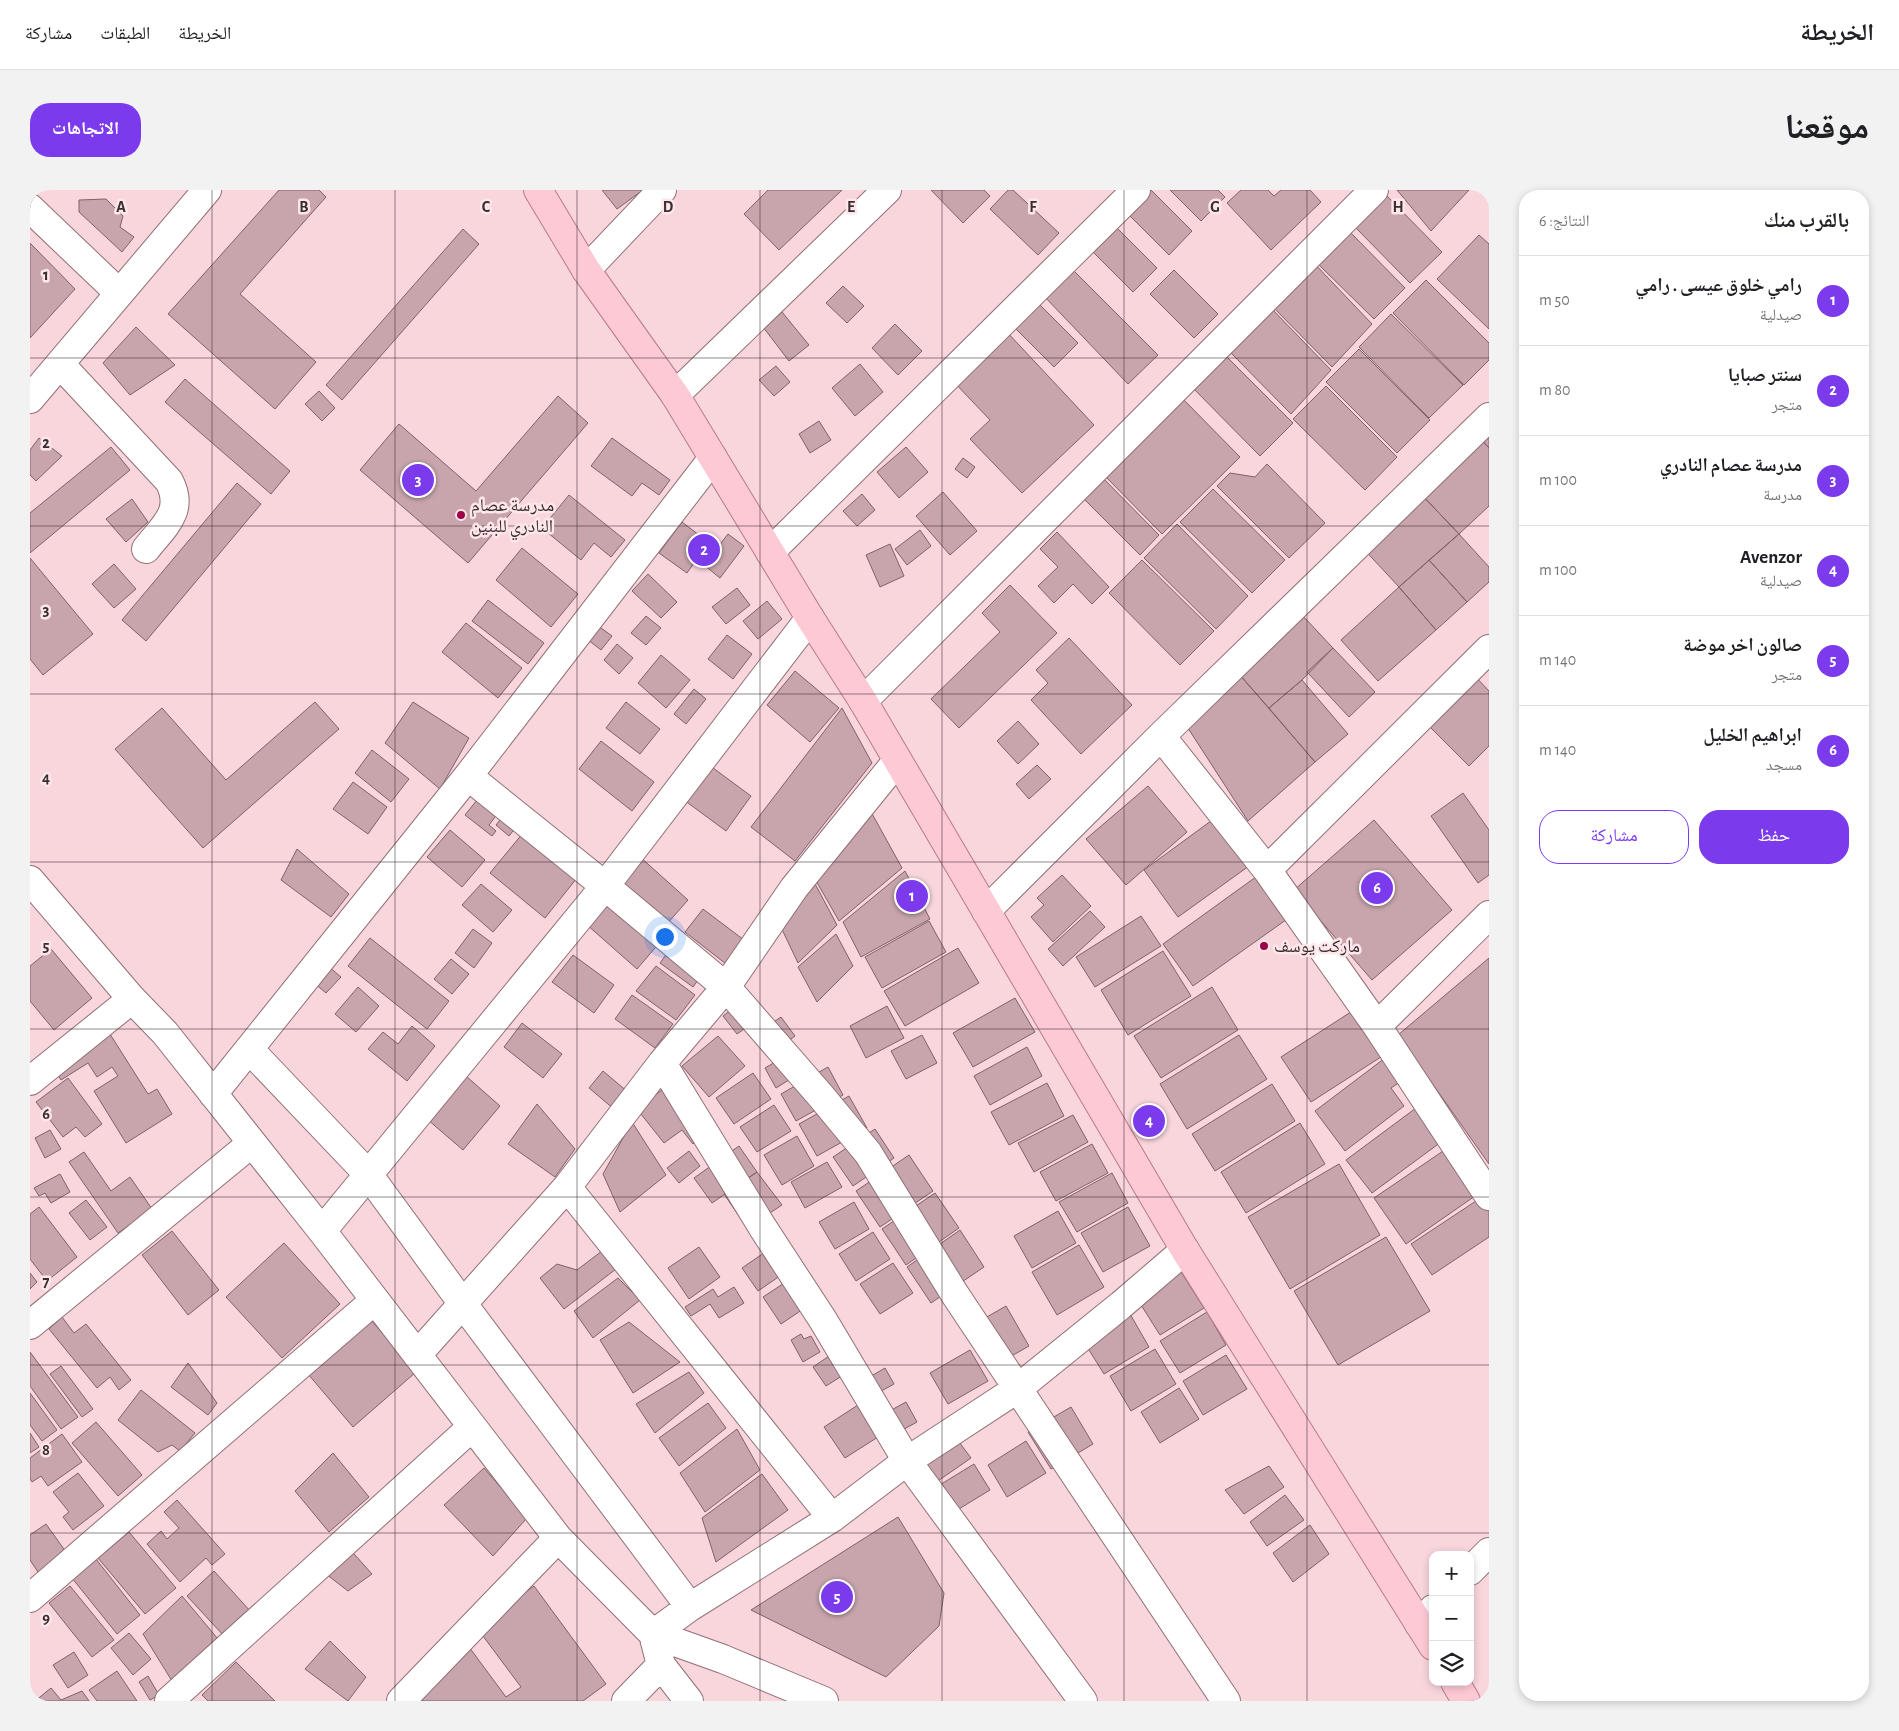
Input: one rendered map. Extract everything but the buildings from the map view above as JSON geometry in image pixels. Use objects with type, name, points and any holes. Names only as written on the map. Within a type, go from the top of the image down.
[{"type":"main road","points":[[538,190],[586,270],[674,395],[863,701],[1185,1250],[1426,1616],[1432,1641]]},
{"type":"main road","points":[[1457,1686],[1466,1701]]},
{"type":"street","points":[[30,399],[207,190]]},
{"type":"street","points":[[586,270],[662,190]]},
{"type":"street","points":[[674,395],[887,190]]},
{"type":"street","points":[[770,552],[1136,190]]},
{"type":"street","points":[[863,701],[1374,190]]},
{"type":"street","points":[[30,208],[119,293]]},
{"type":"street","points":[[60,364],[169,481],[176,493],[174,512],[146,549]]},
{"type":"street","points":[[986,911],[1161,736],[1489,417]]},
{"type":"street","points":[[214,1094],[468,776],[713,458]]},
{"type":"street","points":[[322,1231],[605,886],[810,618]]},
{"type":"street","points":[[1267,870],[1489,648]]},
{"type":"street","points":[[1161,736],[1267,870],[1378,1026],[1489,1196]]},
{"type":"street","points":[[417,1355],[567,1187],[662,1063],[726,987],[794,888],[897,761]]},
{"type":"street","points":[[468,776],[605,886],[726,987],[868,1153],[954,1293],[1226,1701]]},
{"type":"street","points":[[30,880],[132,999],[165,1033],[214,1094],[558,1538],[653,1634],[723,1659],[824,1701]]},
{"type":"street","points":[[1378,1026],[1489,915]]},
{"type":"street","points":[[30,1081],[132,999]]},
{"type":"street","points":[[249,1049],[368,1174],[690,1607]]},
{"type":"street","points":[[662,1063],[823,1320],[907,1461],[1083,1701]]},
{"type":"street","points":[[30,1325],[252,1143]]},
{"type":"street","points":[[567,1187],[832,1518]]},
{"type":"street","points":[[653,1634],[690,1607],[832,1518],[907,1461],[1017,1389],[1121,1305],[1185,1250]]},
{"type":"street","points":[[30,1598],[375,1300]]},
{"type":"street","points":[[169,1701],[472,1427]]},
{"type":"street","points":[[401,1701],[558,1538]]},
{"type":"street","points":[[1474,1567],[1489,1552]]},
{"type":"street","points":[[653,1634],[661,1664],[689,1701]]},
{"type":"street","points":[[626,1701],[661,1664]]},
{"type":"place","name":"مدرسة عصام النادري","points":[[418,480]]},
{"type":"place","name":"مدرسة عصام النادري للبنين","points":[[461,515]]},
{"type":"place","name":"سنتر صبايا","points":[[704,550]]},
{"type":"place","name":"ابراهيم الخليل","points":[[1377,888]]},
{"type":"place","name":"رامي خلوق عيسى . رامي","points":[[912,896]]},
{"type":"place","name":"ماركت يوسف","points":[[1264,946]]},
{"type":"place","name":"Avenzor","points":[[1149,1121]]},
{"type":"place","name":"صالون اخر موضة","points":[[837,1597]]}]
